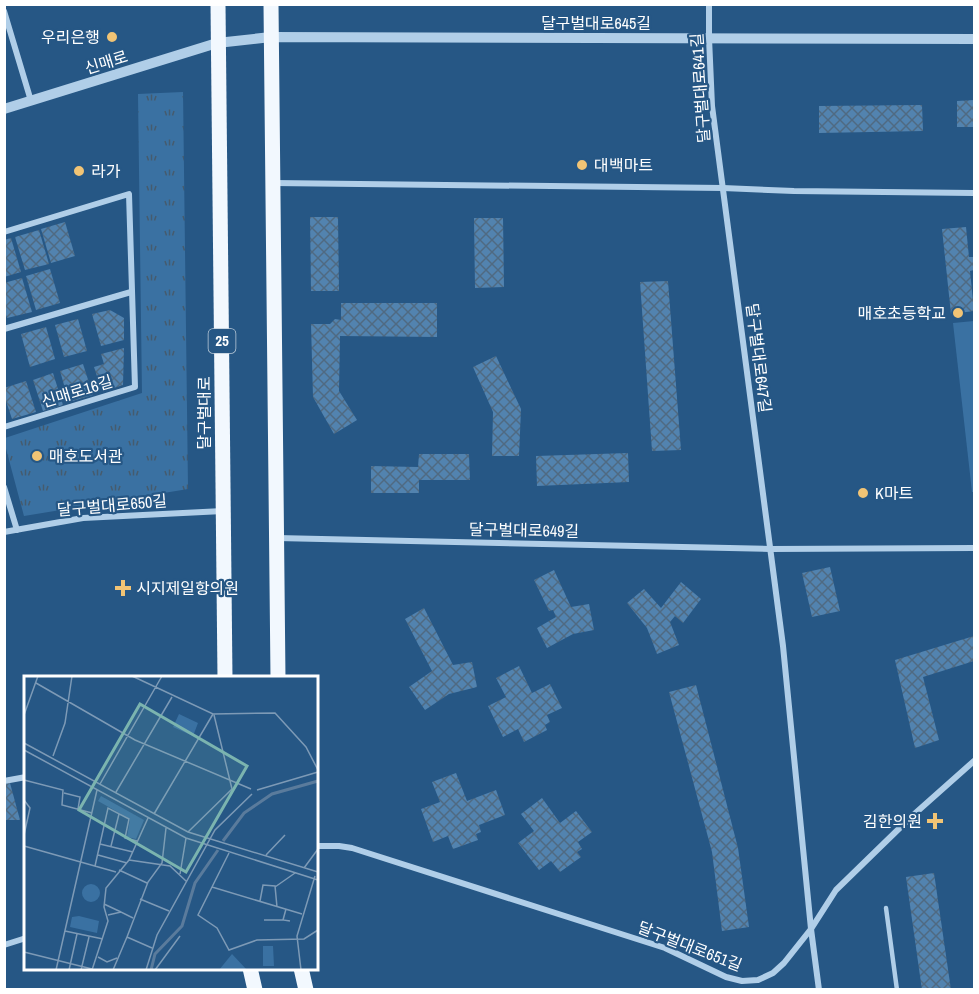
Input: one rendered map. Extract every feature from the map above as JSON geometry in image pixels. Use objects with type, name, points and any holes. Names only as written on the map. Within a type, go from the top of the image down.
[{"type":"main road","name":"달구벌대로","points":[[218,4],[224,676]]},
{"type":"main road","points":[[271,4],[278,676]]},
{"type":"main road","points":[[250,970],[255,990]]},
{"type":"main road","points":[[301,970],[306,990]]},
{"type":"street","name":"달구벌대로641길","points":[[709,4],[712,106],[721,170]]},
{"type":"street","points":[[4,11],[31,101]]},
{"type":"street","name":"달구벌대로645길","points":[[217,43],[271,37],[975,39]]},
{"type":"street","name":"신매로","points":[[4,109],[217,43]]},
{"type":"street","name":"달구벌대로647길","points":[[721,170],[770,549]]},
{"type":"street","points":[[273,183],[975,193]]},
{"type":"street","name":"신매로16길","points":[[4,232],[129,194],[135,387],[4,427]]},
{"type":"street","points":[[4,329],[131,292]]},
{"type":"street","points":[[4,487],[16,530]]},
{"type":"street","name":"달구벌대로650길","points":[[4,532],[84,518],[223,511]]},
{"type":"street","name":"달구벌대로649길","points":[[277,538],[770,549],[975,548]]},
{"type":"street","points":[[770,549],[783,646],[810,928],[819,990]]},
{"type":"street","name":"달구벌대로651길","points":[[318,846],[352,848],[666,948],[726,976],[742,981],[758,980],[773,973],[784,963],[836,890],[911,817],[975,761]]},
{"type":"street","points":[[4,781],[24,777]]},
{"type":"street","points":[[4,945],[24,939]]},
{"type":"lane","points":[[886,908],[897,990]]},
{"type":"green space","points":[[183,92],[188,489],[24,516],[5,438],[142,393],[138,94]]},
{"type":"green space","points":[[974,321],[974,492],[972,492],[953,323]]},
{"type":"building","points":[[974,100],[974,127],[957,127],[957,101]]},
{"type":"building","points":[[922,105],[923,131],[819,133],[819,106]]},
{"type":"building","points":[[310,217],[338,217],[339,291],[311,291]]},
{"type":"building","points":[[474,218],[503,218],[504,287],[475,288]]},
{"type":"building","points":[[65,222],[75,256],[51,263],[41,229]]},
{"type":"building","points":[[966,227],[969,257],[974,257],[974,270],[970,271],[974,311],[951,314],[942,229]]},
{"type":"building","points":[[39,230],[49,264],[25,270],[15,237]]},
{"type":"building","points":[[11,238],[21,272],[4,277],[4,240]]},
{"type":"building","points":[[50,269],[60,303],[36,310],[26,276]]},
{"type":"building","points":[[22,278],[32,312],[7,318],[4,308],[4,283]]},
{"type":"building","points":[[668,281],[681,450],[652,451],[640,282]]},
{"type":"building","points":[[341,303],[437,303],[437,337],[340,336],[339,391],[357,420],[334,434],[313,397],[311,324],[330,324],[335,319],[341,320]]},
{"type":"building","points":[[110,310],[124,318],[124,340],[101,346],[92,314]]},
{"type":"building","points":[[78,319],[87,351],[64,357],[55,325]]},
{"type":"building","points":[[46,327],[55,359],[30,367],[21,334]]},
{"type":"building","points":[[124,348],[123,385],[102,392],[94,367],[104,364],[101,354]]},
{"type":"building","points":[[496,356],[521,409],[519,456],[492,456],[493,412],[473,367]]},
{"type":"building","points":[[83,364],[93,395],[69,402],[60,371]]},
{"type":"building","points":[[53,373],[63,405],[43,411],[33,380]]},
{"type":"building","points":[[26,381],[36,412],[12,419],[4,388]]},
{"type":"building","points":[[628,453],[629,482],[537,486],[536,456]]},
{"type":"building","points":[[419,454],[469,454],[470,480],[419,480],[419,493],[371,493],[371,466],[418,467]]},
{"type":"building","points":[[830,567],[840,611],[812,617],[802,573]]},
{"type":"building","points":[[554,570],[571,607],[589,604],[594,630],[573,634],[547,648],[537,628],[556,617],[553,610],[549,611],[534,580]]},
{"type":"building","points":[[681,582],[701,599],[683,623],[675,616],[670,622],[679,645],[657,654],[647,628],[627,603],[644,589],[661,608]]},
{"type":"building","points":[[424,608],[453,665],[472,662],[477,687],[449,694],[425,710],[409,687],[432,671],[405,619]]},
{"type":"building","points":[[974,636],[974,661],[923,677],[939,740],[915,748],[895,660]]},
{"type":"building","points":[[519,666],[532,693],[550,684],[562,708],[547,715],[550,722],[545,725],[547,730],[524,742],[518,729],[503,737],[488,706],[506,697],[496,678]]},
{"type":"building","points":[[696,685],[738,848],[749,927],[722,931],[712,852],[669,692]]},
{"type":"building","points":[[456,773],[467,801],[496,790],[505,815],[479,825],[481,832],[476,834],[478,840],[453,849],[448,836],[433,842],[421,809],[440,802],[432,782]]},
{"type":"building","points":[[10,783],[20,820],[4,820],[4,784]]},
{"type":"building","points":[[542,798],[560,823],[576,811],[592,832],[578,842],[582,849],[577,852],[581,857],[560,872],[551,861],[539,870],[518,843],[534,831],[521,814]]},
{"type":"building","points":[[934,873],[951,990],[922,990],[906,877]]},
{"type":"place","name":"우리은행","points":[[112,37]]},
{"type":"place","name":"대백마트","points":[[582,165]]},
{"type":"place","name":"라가","points":[[79,171]]},
{"type":"place","name":"매호초등학교","points":[[958,313]]},
{"type":"place","name":"매호도서관","points":[[37,456]]},
{"type":"place","name":"K마트","points":[[863,493]]},
{"type":"place","name":"시지제일항의원","points":[[123,588]]},
{"type":"place","name":"김한의원","points":[[935,821]]}]
